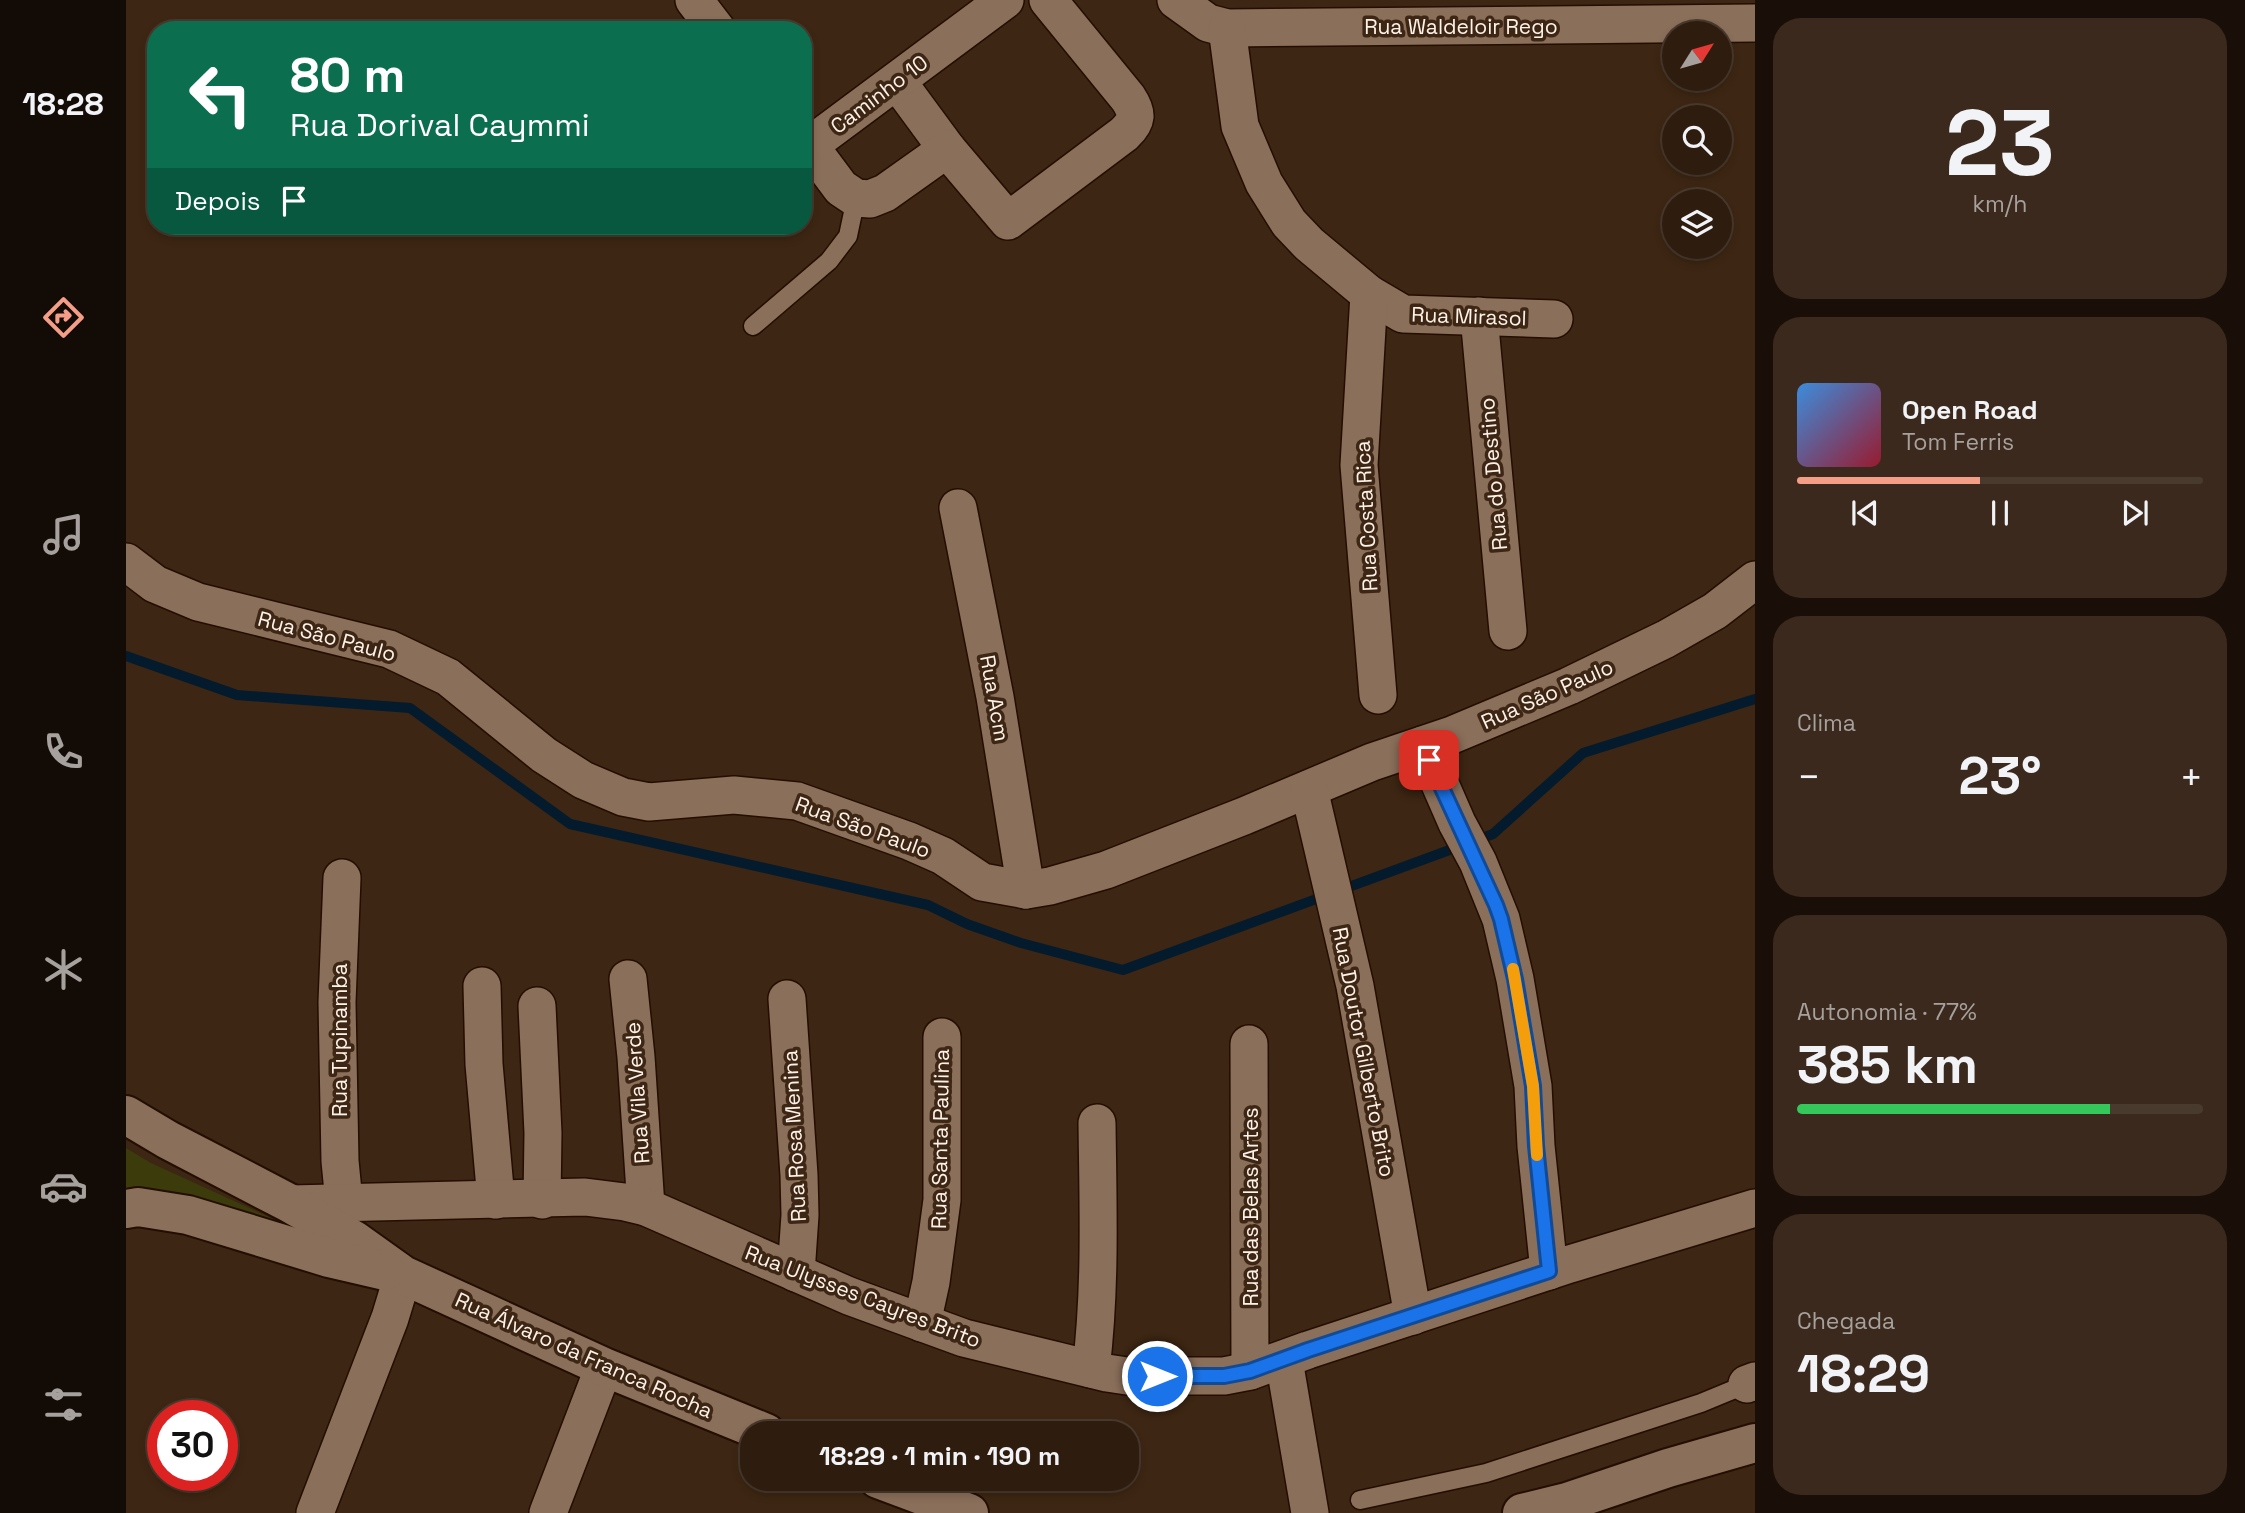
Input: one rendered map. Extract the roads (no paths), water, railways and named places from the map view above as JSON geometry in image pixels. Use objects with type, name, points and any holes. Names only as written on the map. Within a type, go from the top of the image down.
[{"type":"main road","name":"Rua Álvaro da Franca Rocha","points":[[126,1115],[168,1140],[292,1204],[354,1240],[403,1275],[604,1367],[740,1422]]},
{"type":"main road","name":"Rua Álvaro da Franca Rocha","points":[[126,1209],[138,1207],[188,1215],[329,1258],[403,1275]]},
{"type":"main road","points":[[1522,1513],[1567,1502],[1668,1468],[1755,1443]]},
{"type":"main road","points":[[910,1491],[969,1513]]},
{"type":"street","points":[[694,0],[711,21]]},
{"type":"street","name":"Caminho 10","points":[[812,138],[897,81],[1005,0]]},
{"type":"street","points":[[897,81],[947,149],[1007,221],[1130,128],[1137,116],[1134,108],[1048,0]]},
{"type":"street","name":"Rua Waldeloir Rego","points":[[1176,0],[1208,23],[1227,28],[1755,23]]},
{"type":"street","name":"Rua Mirasol","points":[[1227,28],[1240,126],[1264,183],[1289,223],[1309,244],[1369,294],[1403,314],[1554,319]]},
{"type":"street","name":"Caminho 10","points":[[812,148],[841,188],[856,198]]},
{"type":"street","points":[[856,198],[870,200],[885,193],[947,149]]},
{"type":"street","name":"Rua Costa Rica","points":[[1369,294],[1359,465],[1378,695]]},
{"type":"street","name":"Rua do Destino","points":[[1479,316],[1508,631]]},
{"type":"street","name":"Rua Acm","points":[[958,508],[995,697],[1026,890]]},
{"type":"street","name":"Rua São Paulo","points":[[126,562],[155,584],[198,603],[389,649],[447,677],[544,755],[583,780],[623,797],[649,802],[734,794],[797,801],[909,841],[943,856],[982,882],[1026,890],[1106,870],[1372,762],[1452,735],[1569,685],[1666,639],[1715,611],[1755,580]]},
{"type":"street","points":[[1423,745],[1457,823],[1478,862],[1501,919],[1515,979],[1533,1086],[1536,1146],[1549,1271]]},
{"type":"street","name":"Rua Doutor Gilberto Brito","points":[[1309,789],[1355,986],[1413,1316]]},
{"type":"street","name":"Rua Tupinamba","points":[[342,878],[337,1002],[340,1161],[344,1202]]},
{"type":"street","name":"Rua Vila Verde","points":[[628,979],[646,1208]]},
{"type":"street","points":[[292,1204],[496,1200],[484,1064],[482,986]]},
{"type":"street","name":"Rua Rosa Menina","points":[[787,999],[799,1175],[800,1216],[796,1273]]},
{"type":"street","points":[[537,1006],[536,1030],[543,1133],[542,1199]]},
{"type":"street","name":"Rua Santa Paulina","points":[[922,1323],[933,1271],[942,1200],[942,1037]]},
{"type":"street","name":"Rua das Belas Artes","points":[[1249,1044],[1267,1365],[1310,1513]]},
{"type":"street","points":[[1091,1369],[1099,1251],[1097,1123]]},
{"type":"street","name":"Rua Ulysses Cayres Brito","points":[[496,1200],[585,1197],[625,1202],[646,1208],[849,1296],[922,1323],[985,1344],[1127,1376],[1224,1376],[1267,1365],[1549,1271],[1755,1209]]},
{"type":"street","points":[[315,1513],[390,1318],[403,1275]]},
{"type":"street","points":[[548,1513],[604,1367]]},
{"type":"lane","points":[[753,326],[829,261],[848,236],[856,198]]},
{"type":"lane","points":[[1360,1500],[1486,1473],[1702,1403],[1751,1382]]},
{"type":"waterway","points":[[126,656],[237,695],[410,708],[570,824],[928,905],[967,924],[1021,943],[1123,970],[1493,834],[1583,753],[1755,699]]}]
